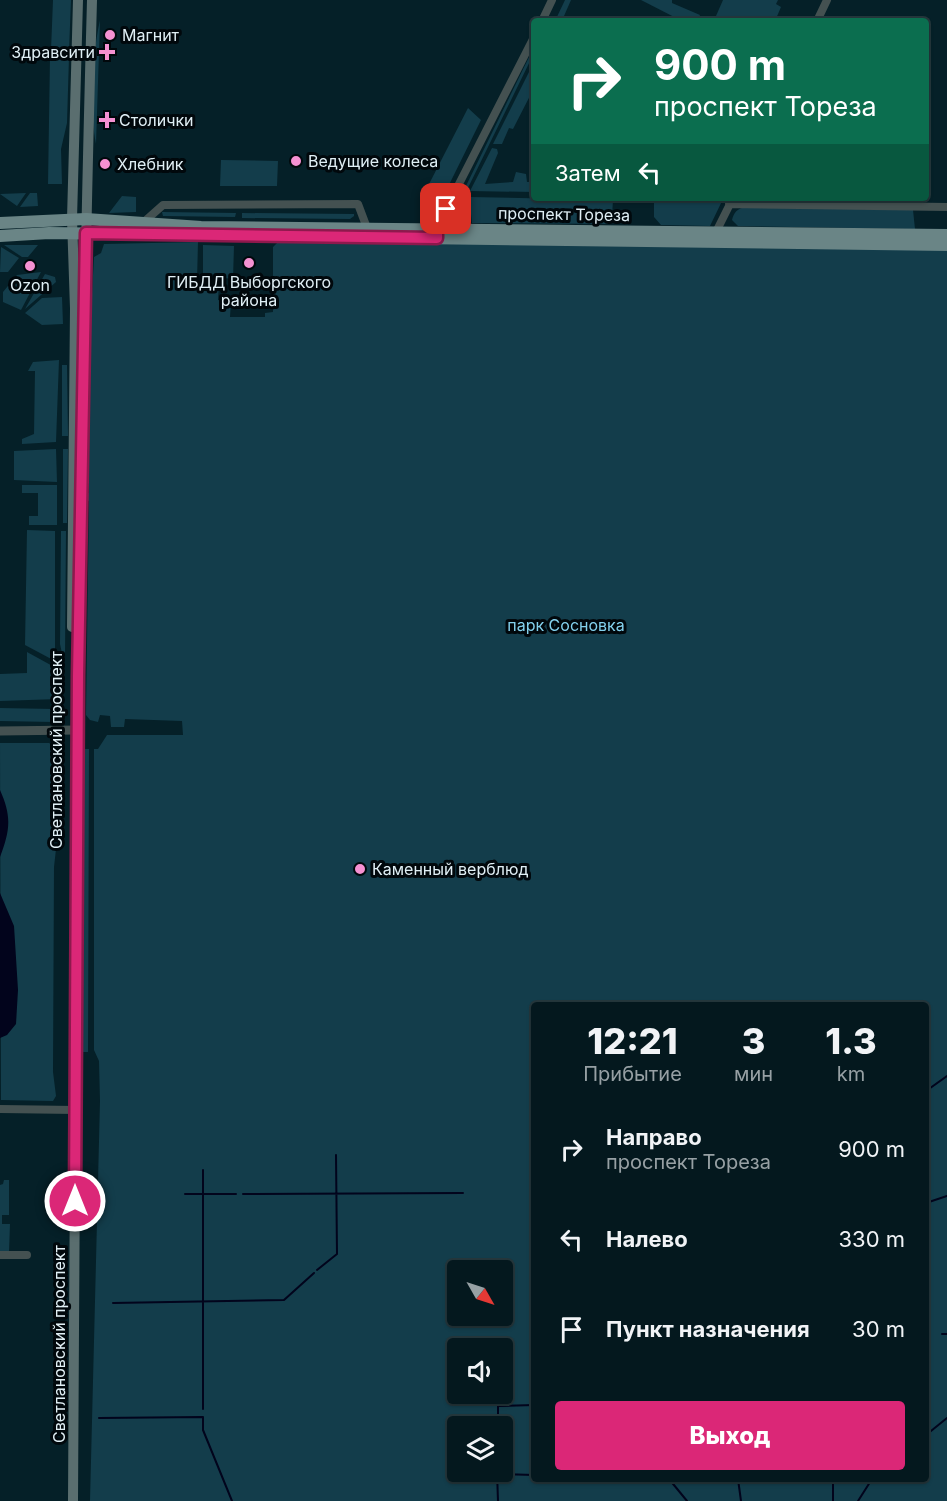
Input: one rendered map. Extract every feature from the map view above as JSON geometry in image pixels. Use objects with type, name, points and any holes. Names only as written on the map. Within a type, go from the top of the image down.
[{"type":"main road","name":"Светлановский проспект","points":[[73,1501],[75,308],[72,219],[78,0]]},
{"type":"main road","name":"Светлановский проспект","points":[[74,730],[92,0]]},
{"type":"main road","name":"проспект Тореза","points":[[1,222],[86,219],[201,226],[367,228],[437,233],[947,245]]},
{"type":"main road","name":"проспект Тореза","points":[[0,236],[72,233],[716,232],[947,235]]},
{"type":"main road","name":"Светлановский проспект","points":[[66,1501],[72,1109]]},
{"type":"street","points":[[543,18],[552,0]]},
{"type":"street","points":[[818,18],[827,0]]},
{"type":"street","points":[[437,233],[492,114],[502,103],[531,42]]},
{"type":"street","points":[[716,232],[731,201],[947,207]]},
{"type":"street","points":[[145,221],[163,205],[358,204],[367,228]]},
{"type":"street","points":[[0,730],[74,730]]},
{"type":"street","points":[[0,1109],[72,1109]]},
{"type":"street","points":[[0,1255],[27,1255]]},
{"type":"green space","points":[[53,0],[71,0],[69,51],[51,50]]},
{"type":"green space","points":[[565,0],[571,0],[564,18],[556,18]]},
{"type":"green space","points":[[641,0],[672,0],[672,3],[700,15],[699,18],[676,18]]},
{"type":"green space","points":[[723,0],[778,0],[776,4],[781,7],[776,18],[706,18],[716,16]]},
{"type":"green space","points":[[100,20],[96,144],[92,82]]},
{"type":"green space","points":[[531,53],[531,59],[465,194],[463,192]]},
{"type":"green space","points":[[50,57],[69,57],[67,123],[61,149],[62,184],[48,184]]},
{"type":"green space","points":[[531,68],[531,94],[513,129],[509,128],[502,144],[493,144]]},
{"type":"green space","points":[[468,108],[481,120],[445,193],[427,188]]},
{"type":"green space","points":[[492,148],[497,149],[498,153],[485,184],[513,182],[516,172],[526,174],[527,182],[531,182],[531,192],[470,191]]},
{"type":"green space","points":[[221,160],[278,161],[277,186],[220,186]]},
{"type":"green space","points":[[26,193],[17,206],[0,194]]},
{"type":"green space","points":[[30,193],[37,193],[38,206],[20,207]]},
{"type":"green space","points":[[122,196],[136,197],[136,212],[109,213]]},
{"type":"green space","points":[[469,197],[531,198],[531,201],[613,201],[612,216],[608,224],[472,223]]},
{"type":"green space","points":[[654,201],[722,201],[710,226],[661,225],[654,217]]},
{"type":"green space","points":[[745,207],[913,210],[915,229],[738,226],[732,220],[733,217],[736,211]]},
{"type":"green space","points":[[162,212],[236,213],[235,217],[163,216]]},
{"type":"green space","points":[[242,213],[354,214],[354,216],[350,219],[242,218]]},
{"type":"green space","name":"парк Сосновка","points":[[279,241],[947,250],[947,1501],[90,1501],[100,1101],[99,1061],[94,1050],[94,749],[98,749],[107,735],[183,735],[182,721],[125,719],[124,727],[111,727],[110,716],[100,715],[98,722],[90,720],[86,715],[89,501],[86,500],[86,494],[89,493],[89,349],[94,257],[101,253],[104,244],[198,242],[197,281],[219,283],[218,300],[231,302],[230,317],[265,317],[265,313],[273,312],[273,247]]},
{"type":"green space","points":[[4,245],[38,245],[28,257],[22,257]]},
{"type":"green space","points":[[203,245],[234,246],[233,279],[207,276],[203,273]]},
{"type":"green space","points":[[1,247],[19,258],[8,272],[0,272]]},
{"type":"green space","points":[[41,272],[21,310],[3,302],[3,292],[17,275]]},
{"type":"green space","points":[[45,274],[55,277],[56,282],[25,309]]},
{"type":"green space","points":[[62,297],[63,324],[42,325],[25,313],[42,298]]},
{"type":"green space","points":[[59,360],[56,442],[22,444],[22,439],[34,434],[35,371],[28,371],[33,362]]},
{"type":"green space","points":[[62,365],[67,365],[68,436],[62,436]]},
{"type":"green space","points":[[56,449],[57,482],[14,480],[14,451]]},
{"type":"green space","points":[[63,449],[68,449],[67,523],[63,523]]},
{"type":"green space","points":[[22,485],[57,485],[57,525],[29,525],[29,516],[38,516],[38,493],[22,493]]},
{"type":"green space","points":[[27,530],[55,531],[55,661],[25,645]]},
{"type":"green space","points":[[61,531],[66,531],[65,658],[63,658],[60,644]]},
{"type":"green space","points":[[27,652],[58,669],[58,699],[0,701],[0,674],[27,673]]},
{"type":"green space","points":[[0,708],[54,709],[54,722],[0,721]]},
{"type":"green space","points":[[0,743],[49,743],[54,746],[54,769],[57,773],[54,779],[54,818],[57,825],[54,837],[56,849],[53,1072],[56,1096],[53,1101],[1,1100]]},
{"type":"green space","points":[[79,749],[89,749],[88,1052],[78,1052]]},
{"type":"green space","points":[[4,1180],[9,1180],[9,1215],[2,1215],[2,1224],[10,1224],[9,1252],[0,1252],[0,1185]]},
{"type":"shaded area","points":[[0,790],[8,816],[8,831],[0,857]]},
{"type":"shaded area","points":[[0,893],[14,926],[18,990],[16,1024],[7,1035],[0,1038]]},
{"type":"waterway","points":[[929,1089],[947,1076]]},
{"type":"waterway","points":[[317,1270],[337,1254],[336,1155]]},
{"type":"waterway","points":[[203,1170],[203,1409]]},
{"type":"waterway","points":[[243,1194],[463,1193]]},
{"type":"waterway","points":[[185,1194],[236,1194]]},
{"type":"waterway","points":[[929,1202],[947,1196]]},
{"type":"waterway","points":[[113,1303],[284,1300],[314,1273]]},
{"type":"waterway","points":[[942,1334],[947,1334]]},
{"type":"waterway","points":[[498,1416],[498,1406],[531,1405]]},
{"type":"waterway","points":[[99,1418],[203,1417],[203,1430],[232,1501]]},
{"type":"waterway","points":[[929,1433],[947,1418]]},
{"type":"waterway","points":[[513,1474],[531,1475]]},
{"type":"waterway","points":[[497,1482],[498,1501]]},
{"type":"waterway","points":[[671,1482],[687,1501]]},
{"type":"waterway","points":[[738,1482],[741,1501]]},
{"type":"waterway","points":[[833,1482],[833,1501]]},
{"type":"waterway","points":[[858,1501],[870,1482]]},
{"type":"place","name":"Магнит","points":[[110,35]]},
{"type":"place","name":"Здравсити","points":[[107,52]]},
{"type":"place","name":"Столички","points":[[107,120]]},
{"type":"place","name":"Ведущие колеса","points":[[296,161]]},
{"type":"place","name":"Хлебник","points":[[105,164]]},
{"type":"place","name":"ГИБДД Выборгского района","points":[[249,263]]},
{"type":"place","name":"Ozon","points":[[30,266]]},
{"type":"place","name":"Каменный верблюд","points":[[360,869]]},
{"type":"route","points":[[75,1201],[78,676],[86,233],[437,238],[437,227],[446,209]]}]
